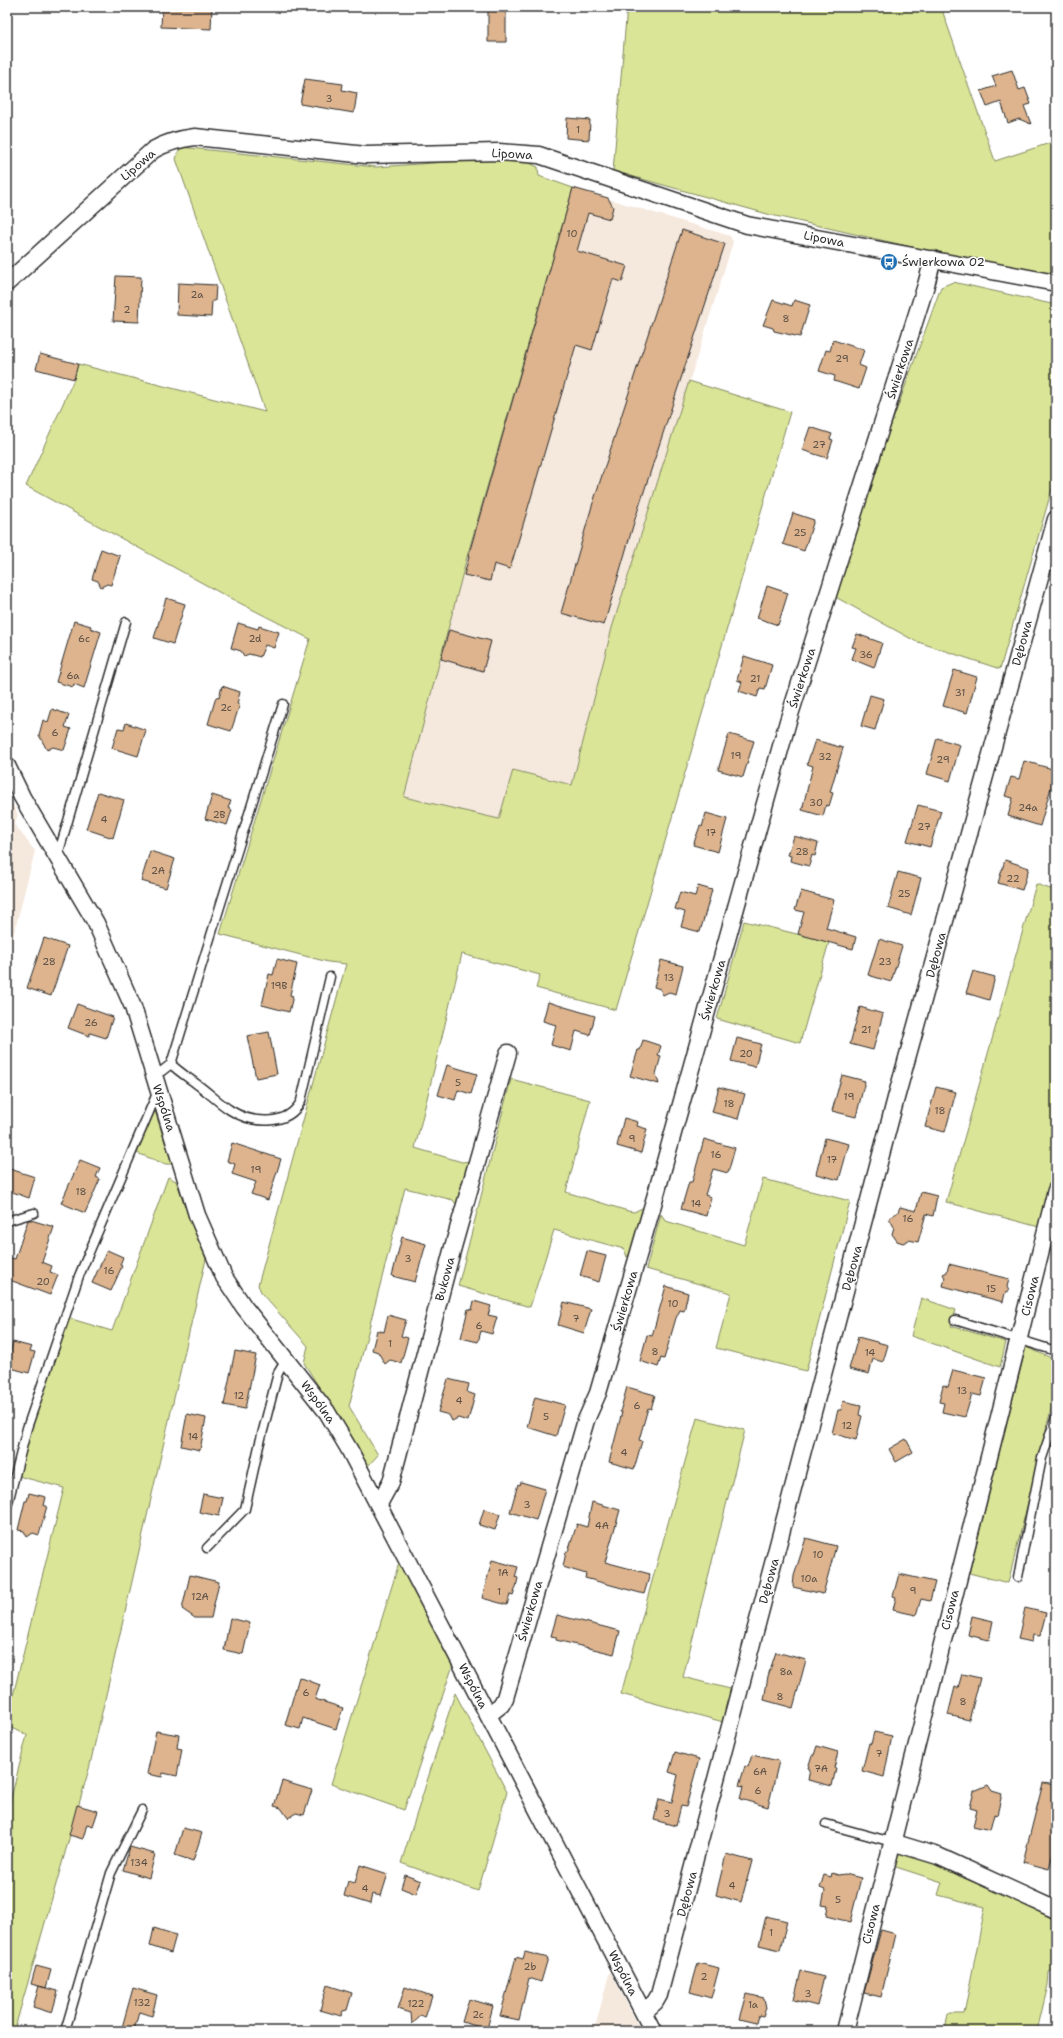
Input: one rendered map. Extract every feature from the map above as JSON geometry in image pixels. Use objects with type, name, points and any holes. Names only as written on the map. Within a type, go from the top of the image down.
[{"type":"street","name":"Lipowa","points":[[7,283],[153,150],[176,139],[195,137],[366,155],[499,152],[539,155],[747,225],[1056,283]]},
{"type":"street","name":"Świerkowa","points":[[488,1715],[501,1705],[505,1698],[586,1420],[598,1393],[658,1186],[788,721],[933,259]]},
{"type":"street","name":"Dębowa","points":[[644,2012],[655,2002],[659,1995],[896,1098],[1056,519]]},
{"type":"street","name":"Wspólna","points":[[7,766],[57,858],[96,923],[133,1007],[197,1215],[224,1277],[244,1307],[327,1412],[349,1448],[654,2031]]},
{"type":"street","name":"Bukowa","points":[[379,1504],[391,1482],[453,1247],[508,1052]]},
{"type":"street","name":"Cisowa","points":[[845,2031],[1056,1190]]},
{"type":"street","points":[[892,1842],[938,1856],[1056,1910]]},
{"type":"lane","points":[[57,858],[126,622]]},
{"type":"lane","points":[[153,1073],[162,1071],[171,1064],[283,704]]},
{"type":"lane","points":[[171,1064],[231,1111],[253,1118],[276,1121],[285,1118],[293,1113],[301,1101],[330,977]]},
{"type":"lane","points":[[7,1507],[27,1428],[79,1276],[158,1090]]},
{"type":"lane","points":[[7,1221],[34,1213]]},
{"type":"lane","points":[[955,1320],[1056,1352]]},
{"type":"lane","points":[[207,1548],[245,1509],[259,1446],[278,1373],[286,1360]]},
{"type":"lane","points":[[1018,1577],[1042,1458],[1056,1417]]},
{"type":"lane","points":[[65,2031],[111,1872],[142,1810]]},
{"type":"lane","points":[[826,1824],[892,1842]]},
{"type":"shaded area","points":[[573,188],[730,236],[733,242],[612,628],[572,785],[513,770],[500,819],[404,797],[467,557]]},
{"type":"shaded area","points":[[7,794],[18,815],[14,824],[35,851],[7,960]]},
{"type":"shaded area","points":[[610,1971],[641,2031],[594,2031]]},
{"type":"green space","points":[[627,7],[941,7],[995,161],[1056,141],[1056,275],[951,256],[771,215],[613,171]]},
{"type":"green space","points":[[180,147],[376,167],[490,159],[523,160],[538,167],[539,176],[573,188],[467,557],[404,797],[499,819],[513,770],[572,785],[612,628],[689,381],[790,412],[616,1010],[536,988],[540,975],[462,954],[415,1148],[462,1162],[470,1161],[458,1207],[453,1200],[405,1188],[349,1406],[378,1455],[368,1466],[304,1363],[308,1346],[262,1294],[258,1285],[346,964],[328,962],[220,934],[310,639],[226,596],[26,486],[74,379],[78,364],[265,412],[176,159]]},
{"type":"green space","points":[[953,282],[1056,305],[1056,475],[1000,669],[915,641],[830,594],[941,287]]},
{"type":"green space","points":[[1036,884],[1056,891],[1056,1161],[1039,1227],[946,1202]]},
{"type":"green space","points":[[744,921],[829,942],[800,1043],[717,1019]]},
{"type":"green space","points":[[511,1079],[590,1100],[566,1192],[628,1211],[634,1212],[642,1208],[645,1209],[632,1251],[627,1257],[624,1249],[554,1230],[530,1307],[458,1286]]},
{"type":"green space","points":[[154,1108],[172,1164],[165,1164],[137,1153]]},
{"type":"green space","points":[[168,1177],[176,1181],[206,1259],[89,1769],[14,2031],[7,2031],[7,1814],[27,1735],[7,1726],[7,1720],[64,1488],[18,1476],[30,1431],[68,1318],[112,1331]]},
{"type":"green space","points":[[763,1179],[850,1201],[806,1371],[716,1348],[731,1293],[646,1269],[661,1214],[666,1221],[744,1245]]},
{"type":"green space","points":[[921,1298],[956,1310],[951,1326],[1006,1342],[1000,1367],[911,1336]]},
{"type":"green space","points":[[1026,1347],[1056,1360],[1056,1389],[1008,1583],[969,1573]]},
{"type":"green space","points":[[697,1418],[745,1430],[683,1677],[734,1690],[727,1723],[621,1694]]},
{"type":"green space","points":[[399,1563],[454,1662],[404,1810],[331,1784]]},
{"type":"green space","points":[[455,1693],[507,1792],[478,1891],[401,1863]]},
{"type":"green space","points":[[904,1851],[959,1870],[959,1876],[1029,1905],[1056,1921],[1056,1968],[1049,1972],[1048,1985],[1037,2031],[945,2031],[948,2014],[964,2014],[985,1907],[938,1895],[942,1882],[890,1865],[895,1856]]},
{"type":"building","points":[[162,7],[212,7],[211,29],[161,27]]},
{"type":"building","points":[[488,7],[506,7],[506,42],[488,42]]},
{"type":"building","points":[[1012,70],[1019,90],[1025,88],[1031,104],[1024,106],[1031,124],[1019,119],[1008,123],[1001,102],[987,107],[981,91],[996,86],[992,76]]},
{"type":"building","points":[[305,79],[343,84],[342,90],[357,93],[354,113],[300,104]]},
{"type":"building","points":[[567,118],[590,120],[589,140],[566,138]]},
{"type":"building","points":[[573,188],[608,198],[613,207],[610,219],[588,213],[577,251],[627,266],[622,282],[613,279],[592,350],[576,345],[510,569],[494,564],[490,581],[464,575],[468,557]]},
{"type":"building","points":[[682,230],[725,244],[635,519],[604,625],[561,613],[592,506]]},
{"type":"building","points":[[116,276],[141,277],[139,322],[113,321]]},
{"type":"building","points":[[178,283],[216,285],[215,301],[212,301],[211,317],[177,315]]},
{"type":"building","points":[[773,300],[792,306],[794,300],[810,305],[800,337],[774,331],[773,328],[763,325]]},
{"type":"building","points":[[833,340],[864,350],[859,365],[866,368],[859,389],[834,381],[835,376],[819,371],[826,350],[830,351]]},
{"type":"building","points":[[40,354],[78,364],[74,379],[36,369]]},
{"type":"building","points":[[810,427],[832,434],[830,439],[833,440],[827,458],[802,450]]},
{"type":"building","points":[[793,513],[814,520],[804,551],[783,544]]},
{"type":"building","points":[[101,549],[120,556],[111,585],[107,584],[101,587],[98,581],[92,579]]},
{"type":"building","points":[[767,586],[788,593],[778,625],[757,618]]},
{"type":"building","points":[[166,598],[185,604],[173,644],[154,638]]},
{"type":"building","points":[[74,621],[91,626],[90,628],[101,632],[84,688],[74,684],[73,687],[56,682]]},
{"type":"building","points":[[238,623],[258,629],[259,626],[279,632],[274,648],[265,645],[260,657],[249,654],[244,656],[241,651],[231,648]]},
{"type":"building","points":[[449,630],[491,641],[483,671],[441,659]]},
{"type":"building","points":[[857,634],[882,643],[874,668],[852,659],[856,648],[852,647]]},
{"type":"building","points":[[744,656],[772,665],[765,689],[760,688],[757,697],[739,691],[742,682],[737,680]]},
{"type":"building","points":[[954,670],[977,677],[967,713],[943,706]]},
{"type":"building","points":[[222,686],[240,692],[237,704],[240,704],[231,731],[208,724],[216,697],[219,698]]},
{"type":"building","points":[[870,695],[884,699],[875,730],[861,726]]},
{"type":"building","points":[[52,709],[69,715],[65,727],[71,729],[64,750],[53,747],[47,750],[39,735],[43,720],[48,722]]},
{"type":"building","points":[[126,723],[146,730],[138,756],[112,748],[118,728],[124,729]]},
{"type":"building","points":[[729,734],[754,741],[743,777],[718,770]]},
{"type":"building","points":[[937,738],[960,745],[950,781],[927,774]]},
{"type":"building","points":[[815,740],[843,748],[830,792],[833,793],[829,806],[826,805],[823,816],[802,810],[813,766],[807,764]]},
{"type":"building","points":[[1024,761],[1056,770],[1040,826],[1008,816],[1013,798],[1005,796],[1011,777],[1019,779]]},
{"type":"building","points":[[98,792],[124,800],[113,838],[86,829]]},
{"type":"building","points":[[212,795],[231,801],[228,808],[232,810],[227,825],[205,819]]},
{"type":"building","points":[[918,805],[941,811],[930,847],[907,841]]},
{"type":"building","points":[[706,813],[727,819],[718,852],[693,845],[700,826],[702,827]]},
{"type":"building","points":[[794,836],[818,843],[815,856],[812,855],[809,866],[790,861],[791,856],[788,855]]},
{"type":"building","points":[[150,851],[175,859],[166,888],[141,881]]},
{"type":"building","points":[[1005,860],[1029,868],[1022,890],[998,883]]},
{"type":"building","points":[[898,872],[921,878],[911,915],[888,908]]},
{"type":"building","points":[[698,886],[712,890],[700,932],[681,927],[685,912],[675,909],[680,892],[695,896]]},
{"type":"building","points":[[801,891],[834,900],[826,928],[856,937],[853,949],[798,934],[804,912],[795,910]]},
{"type":"building","points":[[44,938],[68,946],[51,996],[27,988]]},
{"type":"building","points":[[879,939],[902,946],[891,982],[868,975]]},
{"type":"building","points":[[277,959],[297,964],[290,995],[293,996],[289,1012],[262,1005],[269,974],[273,975]]},
{"type":"building","points":[[661,960],[683,966],[676,994],[669,992],[663,995],[660,989],[654,987]]},
{"type":"building","points":[[973,971],[995,977],[989,1000],[966,993]]},
{"type":"building","points":[[548,1002],[595,1016],[590,1035],[576,1031],[571,1051],[551,1045],[556,1025],[543,1021]]},
{"type":"building","points":[[77,1004],[113,1017],[106,1038],[90,1033],[89,1036],[68,1028]]},
{"type":"building","points":[[860,1007],[883,1014],[873,1050],[850,1044]]},
{"type":"building","points":[[269,1032],[277,1074],[256,1078],[247,1036]]},
{"type":"building","points":[[737,1038],[761,1044],[755,1067],[731,1061]]},
{"type":"building","points":[[643,1040],[661,1046],[658,1055],[661,1056],[656,1074],[659,1084],[630,1076],[638,1050],[640,1050]]},
{"type":"building","points":[[447,1065],[477,1074],[471,1094],[458,1090],[455,1100],[438,1095]]},
{"type":"building","points":[[842,1075],[865,1081],[856,1117],[832,1111]]},
{"type":"building","points":[[719,1087],[745,1094],[738,1119],[712,1112]]},
{"type":"building","points":[[936,1087],[956,1092],[945,1132],[925,1127]]},
{"type":"building","points":[[624,1118],[638,1122],[637,1126],[647,1129],[641,1153],[617,1146]]},
{"type":"building","points":[[825,1138],[849,1144],[839,1180],[816,1174]]},
{"type":"building","points":[[704,1139],[735,1148],[728,1173],[713,1169],[705,1195],[711,1197],[706,1216],[681,1209],[689,1182],[692,1182]]},
{"type":"building","points":[[232,1143],[281,1159],[268,1200],[251,1194],[256,1182],[232,1174],[235,1164],[227,1161]]},
{"type":"building","points":[[80,1160],[100,1168],[96,1177],[100,1179],[85,1213],[61,1203]]},
{"type":"building","points":[[10,1169],[35,1177],[29,1198],[7,1190],[7,1178]]},
{"type":"building","points":[[921,1192],[937,1196],[933,1216],[926,1214],[918,1242],[909,1240],[903,1243],[897,1241],[892,1234],[894,1227],[889,1218],[898,1212],[900,1207],[916,1211]]},
{"type":"building","points":[[28,1220],[54,1227],[42,1262],[52,1266],[50,1272],[58,1275],[50,1295],[7,1279],[7,1257],[15,1259]]},
{"type":"building","points":[[402,1237],[426,1244],[415,1282],[392,1276]]},
{"type":"building","points":[[107,1250],[123,1257],[120,1265],[122,1266],[111,1291],[92,1283]]},
{"type":"building","points":[[587,1251],[606,1256],[599,1282],[580,1276]]},
{"type":"building","points":[[949,1264],[1009,1279],[1007,1287],[1009,1291],[1005,1293],[1003,1302],[943,1286],[945,1278],[943,1274],[947,1272]]},
{"type":"building","points":[[666,1286],[688,1293],[684,1311],[680,1310],[676,1318],[664,1359],[661,1358],[658,1367],[640,1361],[647,1335],[652,1336]]},
{"type":"building","points":[[474,1301],[491,1306],[488,1315],[497,1317],[492,1334],[481,1331],[478,1342],[461,1338],[468,1309],[472,1310]]},
{"type":"building","points":[[564,1302],[591,1309],[584,1333],[558,1325]]},
{"type":"building","points":[[388,1315],[406,1320],[401,1336],[408,1338],[401,1363],[390,1360],[385,1364],[378,1352],[372,1350],[377,1330],[384,1332]]},
{"type":"building","points":[[858,1337],[888,1345],[883,1362],[873,1359],[869,1374],[849,1369]]},
{"type":"building","points":[[13,1342],[32,1347],[30,1351],[35,1352],[29,1373],[7,1367]]},
{"type":"building","points":[[235,1351],[256,1355],[245,1409],[224,1405]]},
{"type":"building","points":[[953,1370],[986,1378],[981,1396],[972,1394],[965,1417],[942,1412],[944,1403],[939,1402],[943,1385],[948,1387]]},
{"type":"building","points":[[448,1379],[469,1384],[467,1392],[475,1395],[468,1421],[458,1418],[452,1421],[449,1415],[438,1412]]},
{"type":"building","points":[[627,1387],[655,1395],[651,1409],[648,1408],[639,1440],[642,1441],[634,1469],[609,1462]]},
{"type":"building","points":[[535,1397],[565,1405],[556,1436],[527,1427]]},
{"type":"building","points":[[843,1401],[861,1405],[859,1415],[862,1416],[856,1440],[832,1433],[838,1410],[841,1410]]},
{"type":"building","points":[[187,1414],[206,1418],[200,1450],[181,1446]]},
{"type":"building","points":[[906,1439],[913,1452],[896,1462],[889,1449]]},
{"type":"building","points":[[521,1482],[545,1489],[536,1520],[510,1512],[518,1484],[520,1485]]},
{"type":"building","points":[[29,1493],[46,1497],[44,1506],[47,1506],[39,1535],[33,1533],[27,1537],[24,1531],[18,1530],[25,1501],[27,1501]]},
{"type":"building","points":[[203,1494],[223,1498],[219,1516],[199,1512]]},
{"type":"building","points":[[592,1502],[620,1510],[605,1562],[650,1574],[644,1594],[585,1578],[586,1574],[563,1567],[566,1552],[568,1552],[577,1524],[587,1527]]},
{"type":"building","points":[[484,1509],[500,1514],[495,1530],[479,1525]]},
{"type":"building","points":[[806,1538],[836,1546],[823,1594],[793,1587],[794,1576]]},
{"type":"building","points":[[492,1560],[518,1567],[515,1577],[518,1578],[516,1587],[513,1596],[510,1595],[507,1605],[482,1598]]},
{"type":"building","points":[[899,1574],[935,1582],[930,1601],[921,1599],[916,1615],[893,1610],[896,1597],[893,1596]]},
{"type":"building","points":[[190,1575],[219,1582],[211,1618],[195,1618],[182,1609]]},
{"type":"building","points":[[1025,1608],[1046,1613],[1040,1636],[1033,1635],[1032,1642],[1018,1639]]},
{"type":"building","points":[[557,1615],[620,1631],[614,1654],[556,1640],[556,1637],[551,1636]]},
{"type":"building","points":[[972,1616],[993,1621],[989,1640],[968,1635]]},
{"type":"building","points":[[230,1618],[250,1623],[243,1654],[224,1650]]},
{"type":"building","points":[[776,1652],[806,1660],[793,1708],[764,1700],[768,1676]]},
{"type":"building","points":[[962,1674],[980,1678],[969,1720],[948,1715],[955,1687],[958,1688]]},
{"type":"building","points":[[299,1677],[320,1685],[315,1699],[343,1708],[336,1729],[303,1718],[300,1729],[285,1725]]},
{"type":"building","points":[[156,1731],[179,1735],[177,1748],[182,1749],[177,1776],[163,1773],[162,1777],[147,1774]]},
{"type":"building","points":[[874,1732],[892,1736],[884,1777],[862,1771],[869,1743],[871,1744]]},
{"type":"building","points":[[817,1746],[838,1752],[832,1786],[808,1780],[810,1769],[808,1768],[812,1755],[814,1755]]},
{"type":"building","points":[[675,1752],[699,1759],[686,1807],[681,1806],[676,1826],[654,1820],[659,1799],[672,1802],[678,1775],[669,1772]]},
{"type":"building","points":[[752,1755],[779,1761],[768,1807],[740,1799],[743,1787],[739,1786],[745,1766],[748,1767]]},
{"type":"building","points":[[282,1781],[312,1790],[304,1815],[296,1813],[288,1818],[281,1808],[274,1806]]},
{"type":"building","points":[[1043,1783],[1056,1785],[1056,1841],[1049,1869],[1023,1862]]},
{"type":"building","points":[[988,1785],[992,1791],[1002,1794],[997,1815],[994,1814],[990,1830],[973,1826],[977,1810],[970,1808],[974,1791]]},
{"type":"building","points":[[77,1805],[98,1811],[93,1826],[87,1824],[83,1839],[69,1835]]},
{"type":"building","points":[[183,1828],[202,1833],[193,1861],[175,1855]]},
{"type":"building","points":[[130,1847],[155,1854],[149,1878],[123,1870]]},
{"type":"building","points":[[726,1854],[752,1861],[741,1902],[716,1895]]},
{"type":"building","points":[[360,1865],[388,1874],[381,1896],[372,1894],[370,1904],[344,1896],[348,1881],[355,1883]]},
{"type":"building","points":[[832,1873],[838,1875],[845,1874],[861,1878],[850,1922],[826,1916],[828,1906],[822,1905],[825,1890],[820,1888],[824,1875],[831,1877]]},
{"type":"building","points":[[405,1875],[421,1881],[416,1894],[401,1888]]},
{"type":"building","points":[[766,1916],[787,1921],[780,1950],[759,1945]]},
{"type":"building","points":[[154,1928],[176,1935],[171,1953],[150,1946]]},
{"type":"building","points":[[881,1930],[896,1934],[881,1997],[864,1993]]},
{"type":"building","points":[[525,1952],[548,1958],[541,1982],[529,1978],[519,2020],[500,2016],[516,1957],[523,1959]]},
{"type":"building","points":[[698,1963],[719,1968],[711,1998],[690,1992]]},
{"type":"building","points":[[36,1966],[51,1970],[46,1988],[31,1984]]},
{"type":"building","points":[[801,1971],[824,1977],[817,2006],[794,2000]]},
{"type":"building","points":[[327,1985],[352,1993],[347,2010],[343,2011],[341,2016],[320,2010]]},
{"type":"building","points":[[39,1986],[58,1991],[52,2013],[33,2007]]},
{"type":"building","points":[[405,1987],[432,1996],[425,2018],[421,2016],[412,2024],[411,2013],[398,2009]]},
{"type":"building","points":[[133,1988],[157,1995],[152,2016],[139,2012],[134,2031],[121,2031]]},
{"type":"building","points":[[747,1994],[764,1998],[766,2008],[763,2016],[759,2015],[757,2023],[740,2019]]},
{"type":"building","points":[[469,1999],[493,2006],[487,2029],[462,2022]]},
{"type":"place","name":"Świerkowa 02","points":[[889,262]]}]
